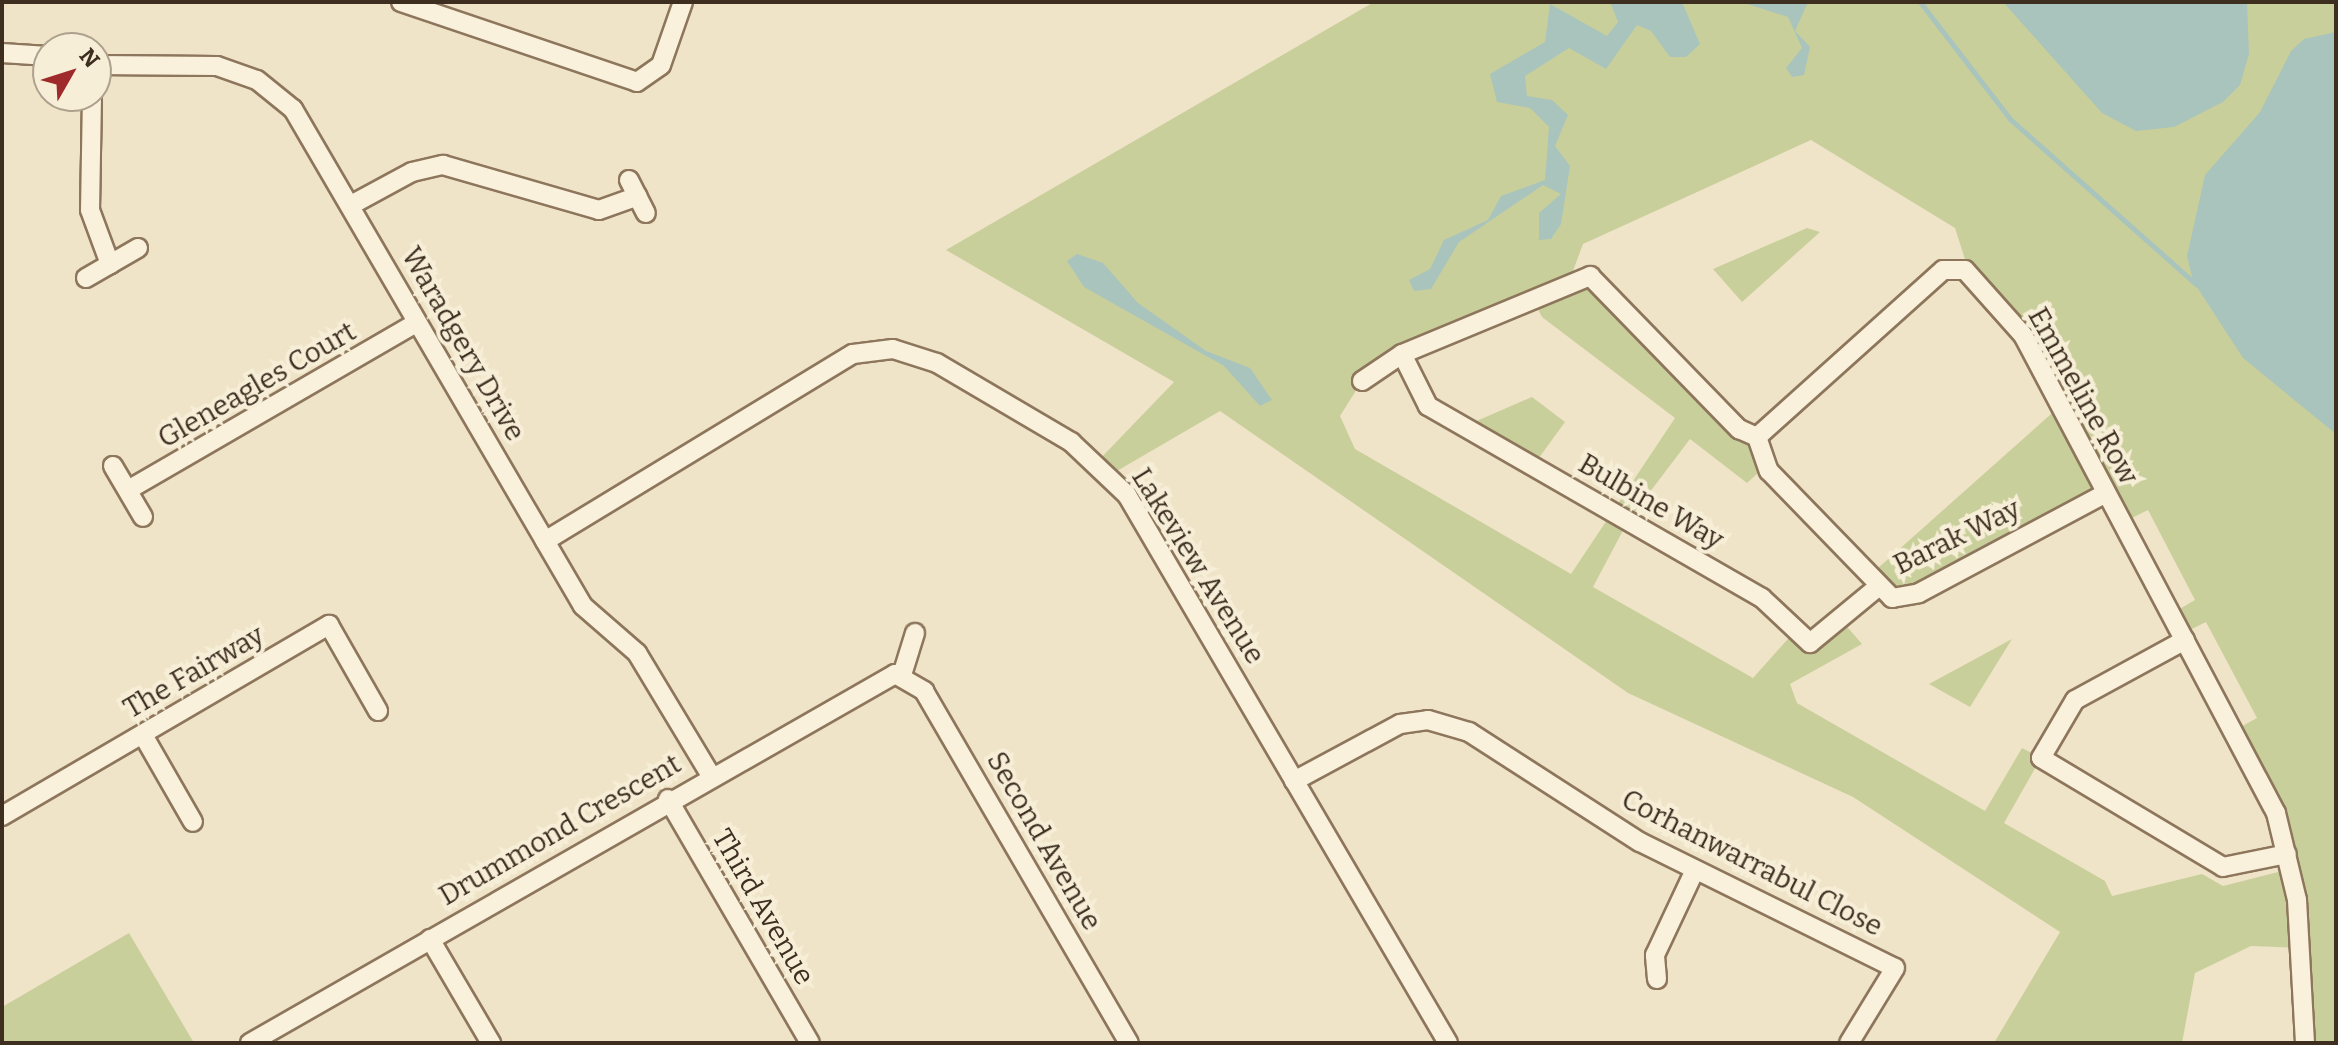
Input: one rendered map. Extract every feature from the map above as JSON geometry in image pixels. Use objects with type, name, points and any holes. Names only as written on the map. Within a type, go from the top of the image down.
[{"type":"street","points":[[401,2],[626,80],[645,80],[661,65],[683,2]]},
{"type":"street","points":[[2,53],[32,55]]},
{"type":"street","name":"Waradgery Drive","points":[[112,65],[203,64],[257,80],[293,109],[351,205],[413,325],[589,614],[649,669],[710,774]]},
{"type":"street","points":[[92,112],[90,210],[110,264]]},
{"type":"street","points":[[351,205],[412,172],[443,165],[599,210],[638,196]]},
{"type":"street","points":[[86,278],[138,248]]},
{"type":"street","name":"Emmeline Row","points":[[1757,437],[1955,267],[2020,330],[2276,813],[2297,900],[2305,1043]]},
{"type":"street","points":[[1362,381],[1402,354],[1590,276],[1739,429],[1757,437]]},
{"type":"street","name":"Gleneagles Court","points":[[128,490],[413,325]]},
{"type":"street","name":"Lakeview Avenue","points":[[545,541],[843,359],[884,348],[917,353],[1071,442],[1121,487],[1448,1043]]},
{"type":"street","name":"Bulbine Way","points":[[1402,354],[1425,404],[1762,598],[1810,643],[1878,587]]},
{"type":"street","name":"Barak Way","points":[[1757,437],[1769,471],[1878,587],[1892,598],[1912,596],[2106,493]]},
{"type":"street","points":[[113,466],[143,517]]},
{"type":"street","name":"The Fairway","points":[[2,816],[329,625],[378,711]]},
{"type":"street","points":[[902,675],[915,633]]},
{"type":"street","points":[[2185,640],[2075,700],[2041,758],[2223,867],[2287,854]]},
{"type":"street","name":"Drummond Crescent","points":[[250,1043],[877,678],[902,675]]},
{"type":"street","name":"Second Avenue","points":[[902,675],[924,691],[1129,1043]]},
{"type":"street","name":"Corhanwarrabul Close","points":[[1294,781],[1383,730],[1438,721],[1469,732],[1695,870],[1895,968],[1849,1043]]},
{"type":"street","points":[[143,735],[193,822]]},
{"type":"street","name":"Third Avenue","points":[[668,799],[810,1043]]},
{"type":"street","points":[[1657,979],[1655,955],[1695,870]]},
{"type":"street","points":[[430,939],[491,1043]]},
{"type":"green space","points":[[1374,2],[2336,2],[2336,1043],[2305,1043],[2298,948],[2251,946],[2195,973],[2182,1043],[1994,1043],[2060,932],[1853,797],[1628,693],[1220,411],[1110,475],[1097,462],[1174,382],[946,250]],"holes":[[[1811,140],[1955,228],[1970,275],[2023,335],[2060,406],[1868,577],[1912,596],[2107,494],[2122,523],[2148,510],[2195,600],[2171,614],[2182,634],[2206,622],[2257,718],[2233,731],[2290,869],[2223,886],[2202,874],[2112,896],[2105,881],[2004,823],[2041,758],[2022,748],[1985,811],[1797,703],[1790,684],[1862,644],[1842,621],[1802,637],[1796,630],[1753,678],[1593,587],[1628,521],[1690,439],[1747,483],[1766,466],[1604,285],[1570,279],[1583,244]],[[1532,297],[1542,317],[1675,418],[1571,574],[1355,449],[1340,416],[1362,381]]]},
{"type":"green space","points":[[1807,228],[1820,232],[1742,302],[1713,269]]},
{"type":"green space","points":[[1532,397],[1565,422],[1533,466],[1465,426]]},
{"type":"green space","points":[[2012,639],[1970,707],[1929,684]]},
{"type":"green space","points":[[129,933],[194,1043],[2,1043],[2,1007]]},
{"type":"water","points":[[1610,2],[1682,2],[1700,44],[1686,57],[1670,57],[1651,31],[1637,25],[1606,69],[1569,48],[1525,76],[1527,96],[1552,100],[1568,115],[1555,146],[1570,166],[1561,224],[1551,239],[1539,240],[1539,213],[1561,194],[1543,185],[1459,242],[1431,289],[1414,291],[1409,280],[1430,269],[1444,240],[1488,220],[1501,196],[1545,180],[1549,127],[1530,108],[1497,102],[1490,74],[1545,42],[1550,4],[1607,36],[1618,22]]},
{"type":"water","points":[[1741,2],[1808,2],[1795,31],[1810,47],[1804,75],[1792,77],[1786,68],[1802,48],[1788,17]]},
{"type":"water","points":[[2003,2],[2247,2],[2249,54],[2240,85],[2223,102],[2174,127],[2136,131],[2102,113]]},
{"type":"water","points":[[2336,32],[2336,434],[2243,358],[2193,281],[2187,256],[2205,175],[2260,112],[2291,51],[2304,39]]},
{"type":"water","points":[[1077,254],[1103,263],[1138,303],[1206,351],[1250,368],[1272,400],[1260,406],[1224,366],[1084,287],[1067,261]]},
{"type":"waterway","points":[[1920,2],[2010,119],[2196,284]]}]
